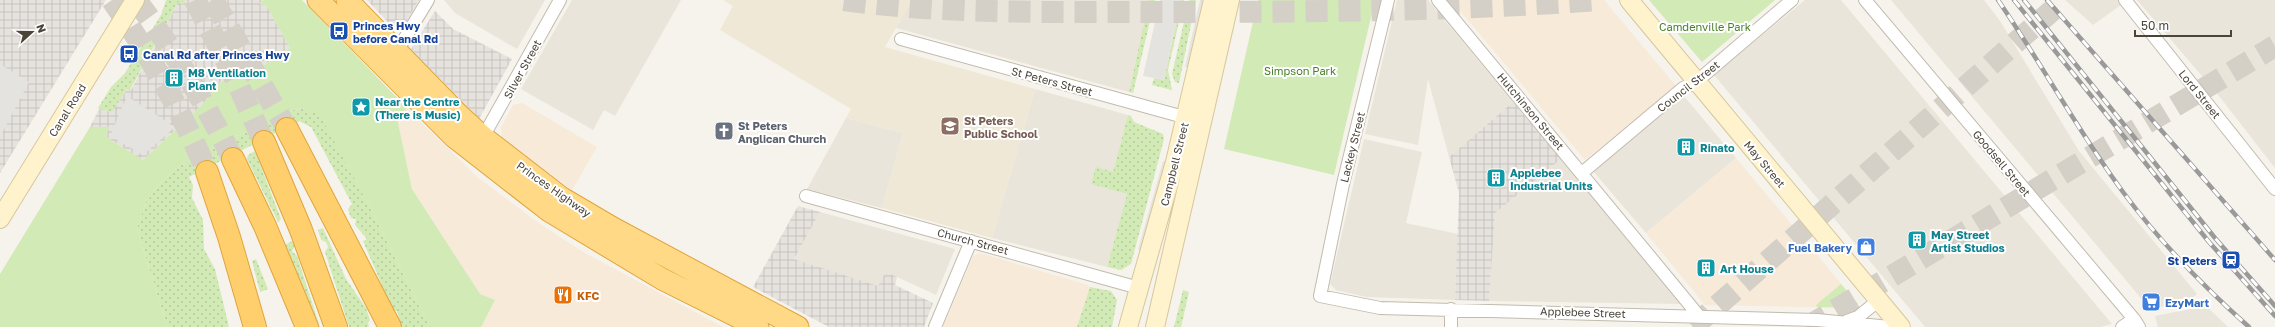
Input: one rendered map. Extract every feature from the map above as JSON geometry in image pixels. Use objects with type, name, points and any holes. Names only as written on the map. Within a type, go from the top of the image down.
[{"type":"highway","name":"Princes Highway","points":[[318,0],[454,137],[543,206],[572,227],[662,279],[758,327]]},
{"type":"highway","name":"Princes Highway","points":[[347,0],[459,116],[483,137],[562,198],[589,215],[789,325]]},
{"type":"highway","points":[[287,128],[390,327]]},
{"type":"highway","points":[[264,142],[301,230],[336,327]]},
{"type":"highway","points":[[233,159],[265,226],[306,327]]},
{"type":"highway","points":[[207,172],[250,304],[255,327]]},
{"type":"main road","name":"Canal Road","points":[[0,219],[135,0]]},
{"type":"main road","name":"Campbell Street","points":[[1128,327],[1162,211],[1213,0]]},
{"type":"main road","name":"Campbell Street","points":[[1155,327],[1230,0]]},
{"type":"main road","name":"May Street","points":[[1629,0],[1901,327]]},
{"type":"street","points":[[397,51],[428,0]]},
{"type":"street","name":"Silver Street","points":[[483,137],[560,0]]},
{"type":"street","name":"Lackey Street","points":[[1320,296],[1343,184],[1388,0]]},
{"type":"street","name":"Hutchinson Street","points":[[1438,0],[1583,172],[1700,316]]},
{"type":"street","name":"Council Street","points":[[1583,172],[1683,88],[1696,82],[1792,0]]},
{"type":"street","name":"Goodsell Street","points":[[1864,0],[2137,323]]},
{"type":"street","name":"Lord Street","points":[[2125,0],[2275,189]]},
{"type":"street","name":"St Peters Street","points":[[901,39],[1203,123]]},
{"type":"street","name":"Church Street","points":[[806,196],[970,240],[1139,288]]},
{"type":"street","points":[[935,327],[970,240]]},
{"type":"street","name":"Applebee Street","points":[[1320,296],[1380,308],[1846,321],[1890,327]]},
{"type":"street","name":"Applebee Street","points":[[1846,321],[1858,317],[1879,300]]},
{"type":"street","points":[[1451,309],[1451,327]]},
{"type":"street","points":[[2122,327],[2137,323]]},
{"type":"shaded area","points":[[0,0],[106,0],[0,173]]},
{"type":"shaded area","name":"M8 Ventilation Plant","points":[[185,0],[263,0],[260,3],[263,7],[266,5],[290,48],[264,65],[237,62],[202,105],[143,160],[106,137],[109,127],[90,127],[99,109],[112,112],[127,89],[131,90],[178,2],[182,4]]},
{"type":"shaded area","points":[[367,0],[419,0],[402,29],[396,31]]},
{"type":"shaded area","points":[[444,0],[545,0],[517,49],[455,13]]},
{"type":"shaded area","points":[[572,0],[681,0],[615,116],[604,110],[593,130],[521,89]]},
{"type":"shaded area","name":"St Peters Public School","points":[[723,0],[912,0],[885,47],[1035,89],[992,238],[882,208],[903,133],[846,118],[851,109],[720,30],[733,6]]},
{"type":"shaded area","points":[[912,0],[1149,0],[1129,92],[896,28]]},
{"type":"shaded area","points":[[1160,0],[1181,0],[1164,80],[1143,76]]},
{"type":"shaded area","points":[[1200,0],[1205,0],[1190,68],[1185,67]]},
{"type":"shaded area","points":[[1397,0],[1428,0],[1513,102],[1449,157],[1428,79],[1418,145],[1365,134]]},
{"type":"shaded area","points":[[1451,0],[1604,0],[1676,86],[1585,160]]},
{"type":"shaded area","points":[[1805,0],[1841,0],[2112,324],[2100,327],[1925,327],[1714,75]]},
{"type":"shaded area","points":[[1891,0],[1984,0],[2000,21],[2079,151],[2197,294],[2189,301],[2150,309]]},
{"type":"shaded area","points":[[2065,0],[2128,0],[2093,25]]},
{"type":"shaded area","points":[[2137,0],[2275,0],[2275,168],[2219,96]]},
{"type":"shaded area","points":[[435,11],[453,29],[512,59],[479,119],[411,49]]},
{"type":"shaded area","points":[[0,64],[29,82],[0,137]]},
{"type":"shaded area","points":[[1035,89],[1128,115],[1113,172],[1091,184],[1127,194],[1107,267],[992,238]]},
{"type":"shaded area","points":[[1683,95],[1736,158],[1646,233],[1593,171]]},
{"type":"shaded area","points":[[127,96],[175,127],[143,155],[110,136]]},
{"type":"shaded area","name":"Applebee Industrial Units","points":[[1513,102],[1561,159],[1495,213],[1489,301],[1455,300],[1459,193],[1449,157]]},
{"type":"shaded area","points":[[522,103],[597,147],[572,190],[502,138],[501,128],[513,105]]},
{"type":"shaded area","points":[[407,108],[476,176],[540,224],[585,253],[723,327],[481,327],[495,300],[480,294],[412,189],[397,118]]},
{"type":"shaded area","points":[[846,118],[903,133],[882,208],[807,189]]},
{"type":"shaded area","points":[[1364,139],[1422,152],[1406,223],[1458,234],[1455,300],[1367,297],[1336,290],[1330,284]]},
{"type":"shaded area","points":[[1736,158],[1858,304],[1855,308],[1705,305],[1646,233]]},
{"type":"shaded area","points":[[1561,159],[1682,304],[1489,301],[1495,213]]},
{"type":"shaded area","points":[[1163,161],[1168,162],[1143,251],[1138,250]]},
{"type":"shaded area","points":[[798,206],[820,212],[794,259],[878,286],[886,272],[897,277],[895,285],[933,303],[924,327],[829,327],[753,287]]},
{"type":"shaded area","points":[[820,212],[955,249],[936,295],[886,272],[878,287],[794,259]]},
{"type":"shaded area","points":[[980,253],[1088,285],[1090,287],[1077,327],[943,327],[973,256]]},
{"type":"shaded area","points":[[2206,306],[2228,327],[2158,327],[2155,316]]},
{"type":"green space","points":[[166,0],[185,0],[183,5],[178,2],[130,90],[127,89],[112,112],[99,109],[98,108],[111,87],[125,73],[161,15]]},
{"type":"green space","points":[[263,0],[302,0],[407,108],[397,118],[412,189],[480,294],[495,300],[481,327],[430,327],[370,207],[320,115],[302,108],[282,113],[181,165],[159,184],[146,202],[137,228],[167,327],[0,327],[0,274],[90,127],[109,127],[106,137],[143,160],[202,105],[238,62],[264,65],[290,48],[266,5],[263,7],[260,3]]},
{"type":"green space","points":[[1149,0],[1155,0],[1133,93],[1129,92]]},
{"type":"green space","points":[[1181,0],[1184,0],[1168,70],[1172,90],[1152,85],[1154,78],[1164,80]]},
{"type":"green space","points":[[1189,0],[1196,0],[1179,83],[1175,82],[1172,74]]},
{"type":"green space","name":"Simpson Park","points":[[1258,0],[1375,0],[1334,175],[1224,149]]},
{"type":"green space","name":"Camdenville Park","points":[[1649,0],[1775,0],[1702,62]]},
{"type":"green space","points":[[302,108],[320,114],[370,207],[430,327],[401,327],[397,311],[393,311],[363,241],[367,239],[355,225],[356,219],[351,218],[348,209],[352,204],[311,127],[299,121],[189,177],[193,185],[192,198],[203,220],[204,249],[215,269],[229,327],[167,327],[137,228],[146,202],[159,184],[181,165],[282,113]]},
{"type":"green space","points":[[1128,115],[1131,116],[1134,122],[1163,134],[1164,139],[1131,264],[1121,270],[1107,267],[1127,194],[1091,184],[1096,167],[1113,172]]},
{"type":"green space","points":[[255,151],[281,219],[278,222],[247,159],[248,155]]},
{"type":"green space","points":[[323,228],[346,279],[366,308],[370,320],[368,323],[369,327],[349,327],[325,252],[328,247],[326,242],[321,240],[318,230]]},
{"type":"green space","points":[[292,241],[295,246],[292,251],[297,256],[320,327],[317,327],[285,245]]},
{"type":"green space","points":[[256,259],[268,289],[260,292],[252,261]]},
{"type":"green space","points":[[1841,284],[1858,304],[1855,308],[1817,307],[1816,305]]},
{"type":"green space","points":[[1090,287],[1111,291],[1117,300],[1112,327],[1077,327]]},
{"type":"green space","points":[[1183,290],[1189,292],[1181,327],[1174,327]]},
{"type":"tunnel","points":[[112,0],[176,105],[207,172]]},
{"type":"tunnel","points":[[136,0],[188,77],[233,159]]},
{"type":"tunnel","points":[[195,0],[236,80],[264,142]]},
{"type":"tunnel","points":[[213,0],[287,129]]},
{"type":"tunnel","points":[[844,0],[922,8],[1077,12],[1267,12],[1433,9],[1600,0]]},
{"type":"tunnel","points":[[1693,327],[2064,0]]},
{"type":"tunnel","points":[[1807,327],[2275,46]]},
{"type":"railway","points":[[1998,0],[2106,169],[2123,192],[2167,246],[2215,296],[2249,327]]},
{"type":"railway","points":[[2014,0],[2209,242],[2275,316]]},
{"type":"railway","points":[[2024,0],[2215,238],[2275,306]]},
{"type":"railway","points":[[2047,0],[2275,260]]},
{"type":"place","name":"Princes Hwy before Canal Rd","points":[[339,31]]},
{"type":"place","name":"Canal Rd after Princes Hwy","points":[[129,54]]},
{"type":"place","name":"M8 Ventilation Plant","points":[[174,78]]},
{"type":"place","name":"Near the Centre (There is Music)","points":[[361,107]]},
{"type":"place","name":"St Peters Public School","points":[[950,126]]},
{"type":"place","name":"St Peters Anglican Church","points":[[724,131]]},
{"type":"place","name":"Rinato","points":[[1686,147]]},
{"type":"place","name":"Applebee Industrial Units","points":[[1496,178]]},
{"type":"place","name":"May Street Artist Studios","points":[[1917,240]]},
{"type":"place","name":"Fuel Bakery","points":[[1866,247]]},
{"type":"place","name":"St Peters","points":[[2231,260]]},
{"type":"place","name":"Art House","points":[[1706,268]]},
{"type":"place","name":"KFC","points":[[563,295]]},
{"type":"place","name":"EzyMart","points":[[2151,302]]}]
